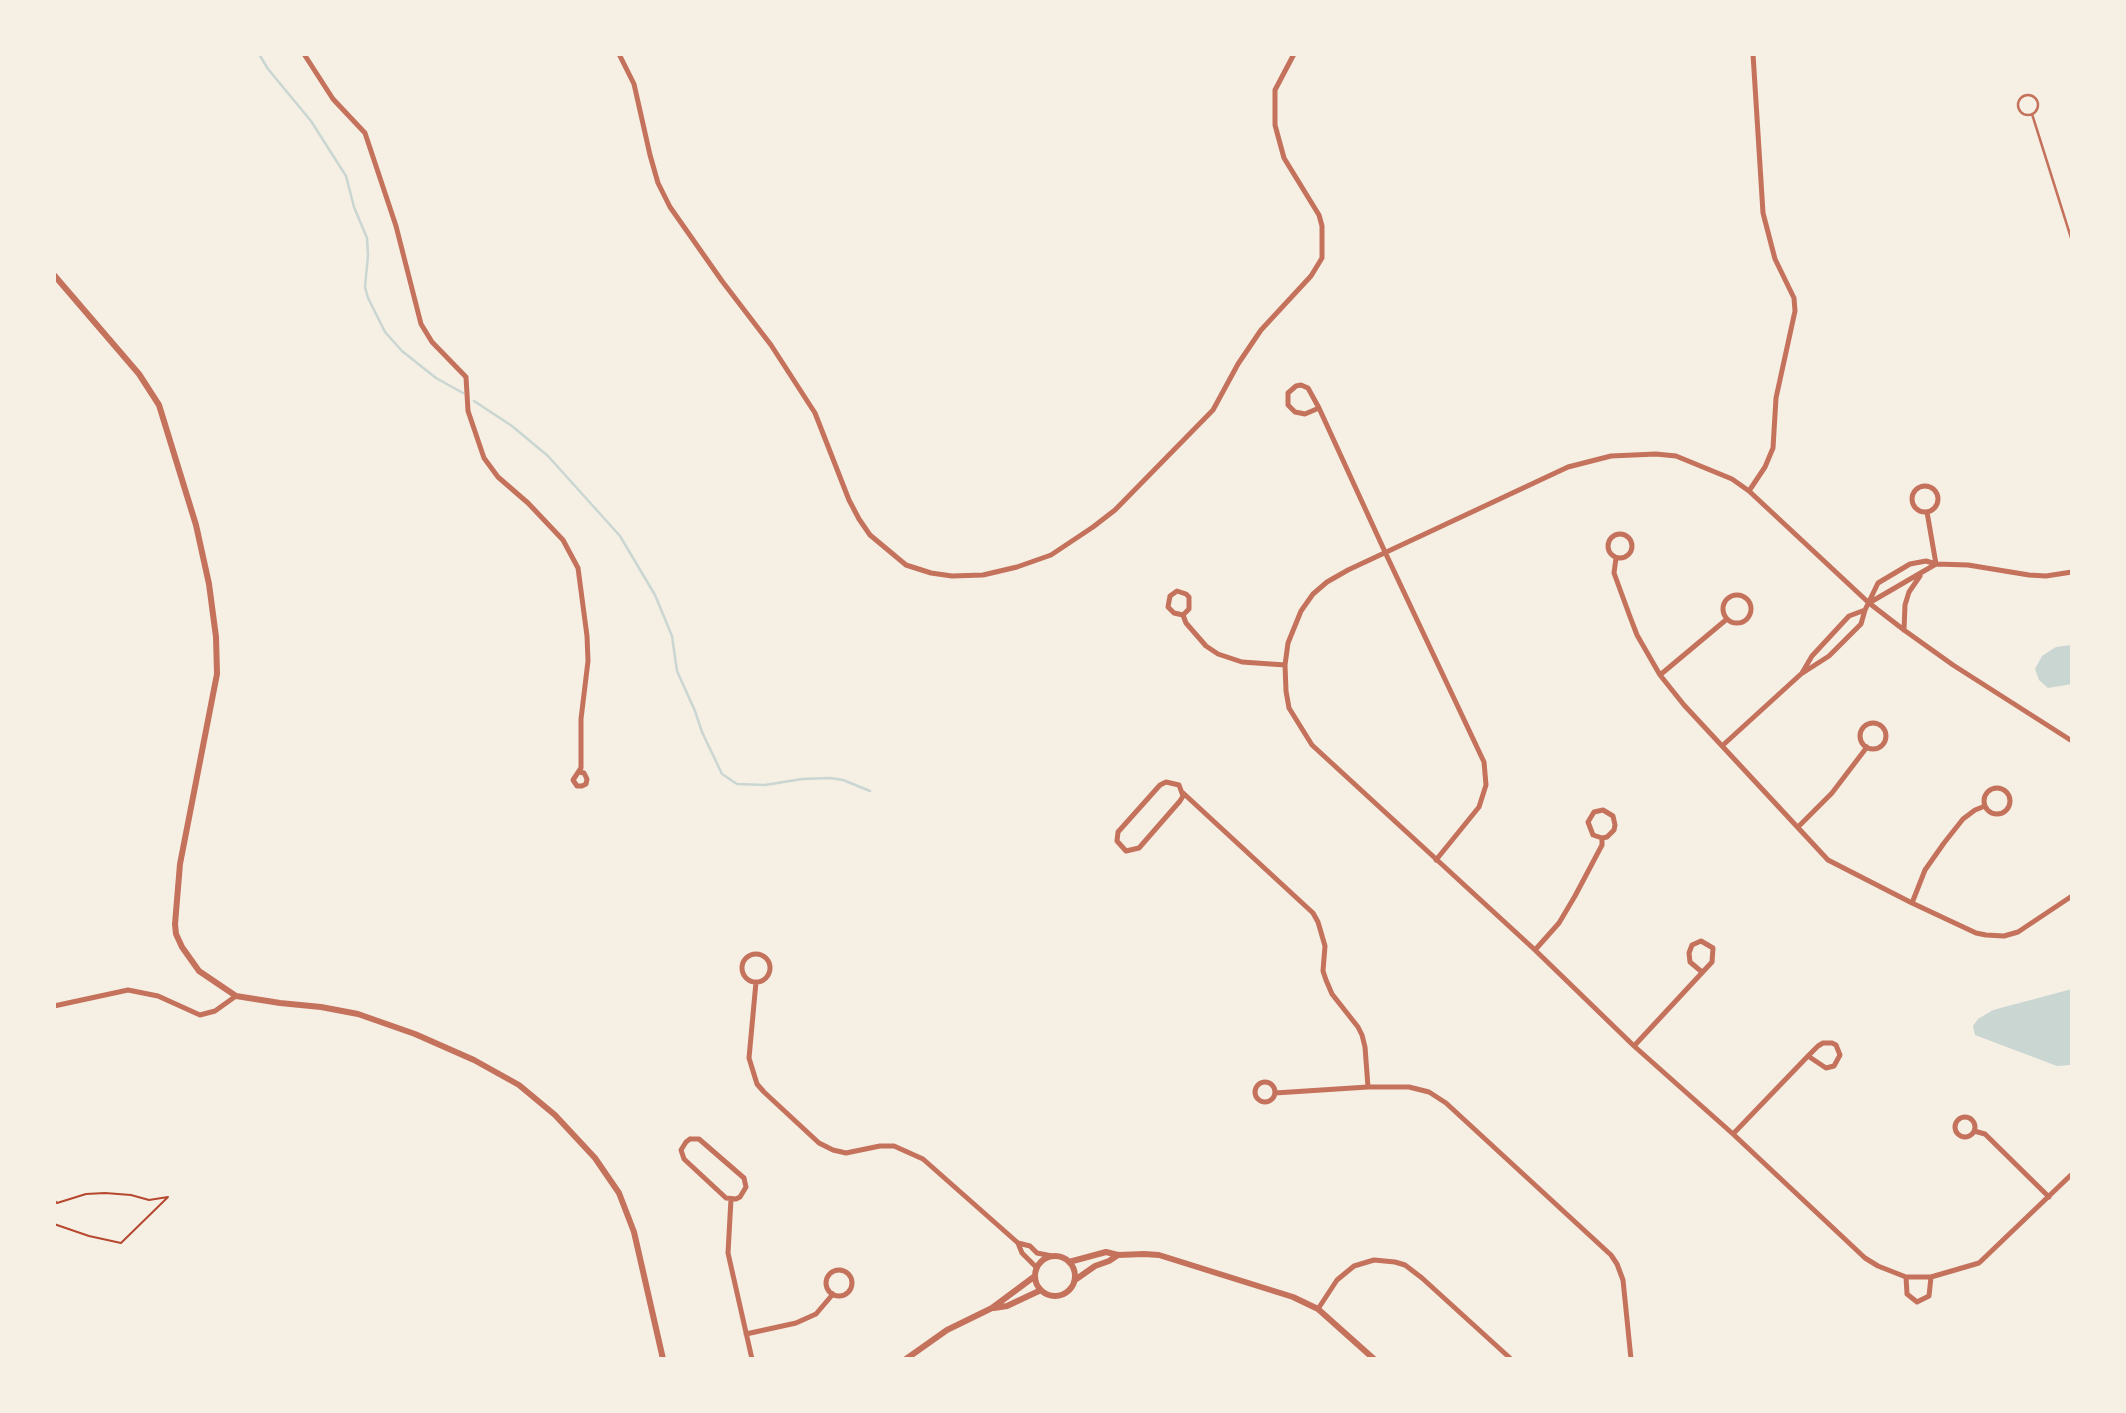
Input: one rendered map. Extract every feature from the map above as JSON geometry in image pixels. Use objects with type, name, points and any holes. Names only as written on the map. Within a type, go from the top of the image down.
[{"type":"street","points":[[304,54],[333,99],[365,133],[404,250],[421,324],[432,342],[466,377],[468,411],[484,458],[498,477],[528,503],[563,540],[578,568],[585,613],[587,661],[579,772]]},
{"type":"street","points":[[620,54],[634,84],[658,183],[670,207],[771,345],[815,413],[849,500],[870,535],[906,565],[952,576],[984,575],[1051,555],[1115,510],[1213,410],[1238,364],[1261,330],[1311,276],[1322,258],[1322,226],[1319,215],[1284,158],[1275,125],[1275,90],[1294,54]]},
{"type":"street","points":[[1749,491],[1765,467],[1773,448],[1776,398],[1795,311],[1794,298],[1775,259],[1763,213],[1753,54]]},
{"type":"street","points":[[54,275],[139,374],[154,397],[166,424],[196,525],[209,584],[216,637],[217,674],[180,864],[176,934],[186,953],[199,971],[236,996],[358,1014],[415,1034],[474,1060],[519,1085],[555,1115],[595,1157],[619,1193],[634,1232],[663,1359]]},
{"type":"street","points":[[1319,408],[1305,414],[1295,412],[1288,405],[1288,393],[1296,386],[1308,388],[1319,408],[1480,750],[1486,772],[1483,798],[1479,807],[1436,860]]},
{"type":"street","points":[[2072,741],[1953,665],[1868,603],[1749,491],[1715,470],[1676,456],[1656,454],[1611,456],[1569,467],[1338,576],[1314,594],[1294,625],[1285,665],[1289,708],[1312,745],[1865,1258],[1906,1277],[1931,1277],[1979,1263],[2072,1174]]},
{"type":"street","points":[[1923,486],[1934,490],[1937,498],[1936,505],[1927,512],[1915,508],[1912,499],[1916,490],[1923,486]]},
{"type":"street","points":[[1927,512],[1936,564]]},
{"type":"street","points":[[1617,534],[1625,535],[1631,541],[1632,549],[1624,558],[1616,558],[1608,550],[1609,542],[1617,534]]},
{"type":"street","points":[[1616,558],[1614,573],[1629,614],[1637,635],[1660,675],[1684,705],[1828,860],[1976,933],[2004,936],[2027,928],[2072,896]]},
{"type":"street","points":[[1722,746],[1801,674],[1829,656],[1861,624],[1875,587],[1886,576],[1910,564],[1926,561],[1936,564],[1955,563],[2038,576],[2072,572]]},
{"type":"street","points":[[1868,603],[1936,564]]},
{"type":"street","points":[[1904,630],[1905,605],[1909,592],[1922,574]]},
{"type":"street","points":[[1177,591],[1186,594],[1189,600],[1189,609],[1183,614],[1174,613],[1168,607],[1170,596],[1177,591]]},
{"type":"street","points":[[1739,594],[1748,599],[1751,609],[1748,618],[1736,623],[1727,619],[1723,615],[1723,605],[1728,597],[1739,594]]},
{"type":"street","points":[[1801,674],[1812,656],[1849,616],[1865,610]]},
{"type":"street","points":[[1183,614],[1188,627],[1218,654],[1242,662],[1285,665]]},
{"type":"street","points":[[1660,675],[1727,619]]},
{"type":"street","points":[[1870,723],[1879,724],[1886,734],[1885,742],[1875,749],[1867,747],[1860,737],[1863,728],[1870,723]]},
{"type":"street","points":[[1798,827],[1832,793],[1867,747]]},
{"type":"street","points":[[1182,792],[1179,804],[1139,848],[1131,852],[1119,845],[1118,832],[1160,785],[1166,782],[1175,783],[1313,913],[1321,928],[1325,946],[1323,971],[1329,987],[1362,1035],[1368,1087]]},
{"type":"street","points":[[1990,789],[2003,789],[2010,795],[2010,805],[2004,812],[1996,814],[1985,806],[1985,797],[1990,789]]},
{"type":"street","points":[[1912,903],[1925,870],[1948,837],[1963,819],[1985,806]]},
{"type":"street","points":[[1603,810],[1613,816],[1615,825],[1611,834],[1602,838],[1590,831],[1588,822],[1594,813],[1603,810]]},
{"type":"street","points":[[1535,950],[1559,923],[1576,896],[1602,845],[1602,838]]},
{"type":"street","points":[[1634,1046],[1712,962],[1714,953],[1710,945],[1701,941],[1692,945],[1689,953],[1690,962],[1702,972]]},
{"type":"street","points":[[756,953],[767,959],[770,968],[765,979],[756,982],[745,977],[741,968],[746,957],[756,953]]},
{"type":"street","points":[[756,982],[749,1058],[757,1084],[818,1143],[832,1150],[846,1153],[894,1146],[923,1159],[1018,1244],[1022,1253],[1037,1268]]},
{"type":"street","points":[[54,1006],[128,990],[158,996],[200,1015],[215,1011],[236,996]]},
{"type":"street","points":[[1733,1134],[1808,1056],[1818,1046],[1827,1042],[1836,1045],[1840,1055],[1837,1063],[1826,1068],[1808,1056]]},
{"type":"street","points":[[1275,1093],[1368,1087],[1419,1089],[1446,1103],[1611,1255],[1623,1280],[1632,1359]]},
{"type":"street","points":[[1974,1131],[1985,1134],[2049,1197]]},
{"type":"street","points":[[699,1139],[744,1178],[745,1191],[740,1197],[731,1199],[723,1195],[684,1159],[681,1150],[686,1142],[699,1139]]},
{"type":"street","points":[[731,1199],[728,1253],[752,1359]]},
{"type":"street","points":[[1018,1244],[1030,1246],[1037,1253],[1059,1256],[1069,1262],[1075,1273],[1075,1281],[1072,1287],[1053,1296],[1041,1290],[1035,1276],[1041,1261],[1052,1256]]},
{"type":"street","points":[[1069,1262],[1106,1252],[1118,1255],[1159,1255],[1293,1297],[1318,1309],[1374,1359]]},
{"type":"street","points":[[1075,1281],[1095,1266],[1118,1255]]},
{"type":"street","points":[[1318,1309],[1337,1280],[1354,1266],[1374,1261],[1395,1262],[1405,1265],[1422,1278],[1511,1359]]},
{"type":"street","points":[[835,1271],[843,1271],[852,1280],[851,1288],[842,1296],[833,1294],[828,1288],[827,1280],[835,1271]]},
{"type":"street","points":[[906,1359],[947,1330],[992,1308],[1035,1276]]},
{"type":"street","points":[[1906,1277],[1907,1294],[1917,1302],[1928,1296],[1931,1277]]},
{"type":"street","points":[[992,1308],[1007,1306],[1041,1290]]},
{"type":"street","points":[[746,1334],[796,1323],[816,1314],[833,1294]]},
{"type":"lane","points":[[2025,94],[2035,96],[2038,102],[2038,108],[2032,114],[2024,114],[2019,109],[2020,99],[2025,94]]},
{"type":"lane","points":[[2032,114],[2072,241]]},
{"type":"path","points":[[54,1200],[57,1203],[86,1194],[105,1193],[131,1195],[142,1199],[168,1196],[121,1243],[54,1224]]},
{"type":"shaded area","points":[[2072,645],[2072,684],[2048,688],[2039,680],[2035,669],[2042,656],[2056,647]]},
{"type":"shaded area","points":[[2072,989],[2070,1065],[2057,1066],[1975,1035],[1973,1026],[1978,1019],[1993,1010]]},
{"type":"waterway","points":[[259,54],[311,121],[346,176],[354,207],[367,238],[365,287],[385,332],[402,351],[436,378],[463,393]]},
{"type":"waterway","points":[[474,401],[512,426],[548,456],[620,536],[655,595],[672,636],[677,671],[722,774],[737,784],[765,785],[830,778],[843,780],[870,791]]}]
